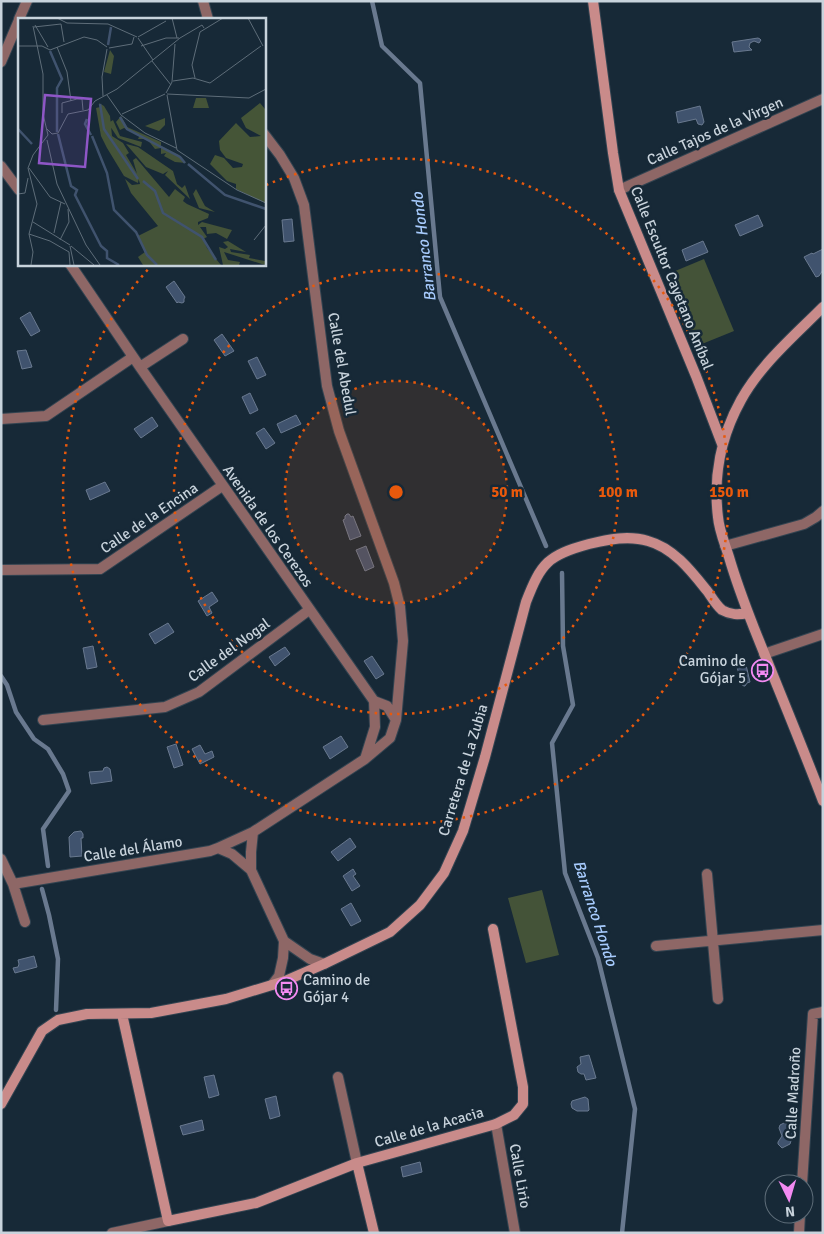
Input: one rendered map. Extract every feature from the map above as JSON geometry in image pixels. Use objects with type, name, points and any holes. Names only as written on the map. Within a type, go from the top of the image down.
[{"type":"street","points":[[20,18],[27,1]]},
{"type":"street","points":[[203,1],[208,18]]},
{"type":"street","name":"Calle Escultor Cayetano Aníbal","points":[[593,1],[612,154],[619,190],[722,444]]},
{"type":"street","points":[[1,62],[18,22]]},
{"type":"street","name":"Calle Tajos de la Virgen","points":[[619,190],[823,99]]},
{"type":"street","name":"Calle del Abedul","points":[[265,135],[294,178],[304,205],[327,386],[338,431],[394,583],[400,607],[404,641],[396,720]]},
{"type":"street","points":[[1,166],[18,189]]},
{"type":"street","name":"Avenida de los Cerezos","points":[[71,265],[222,486],[374,701],[387,706],[396,720]]},
{"type":"street","points":[[823,306],[757,377],[741,400],[722,444],[716,494],[718,518],[725,546],[748,613],[823,801]]},
{"type":"street","points":[[140,367],[184,339]]},
{"type":"street","points":[[1,419],[46,416],[133,357]]},
{"type":"street","name":"Calle de la Encina","points":[[1,570],[100,569],[222,486]]},
{"type":"street","points":[[725,546],[804,524],[823,510]]},
{"type":"street","name":"Carretera de La Zubia","points":[[1,1104],[42,1031],[58,1020],[87,1014],[151,1013],[226,999],[285,981],[390,932],[420,905],[444,873],[463,831],[485,757],[526,602],[545,563],[556,555],[570,549],[605,540],[629,537],[649,541],[666,549],[688,568],[722,610],[737,615],[748,613]]},
{"type":"street","name":"Calle del Nogal","points":[[43,720],[165,707],[199,692],[309,610]]},
{"type":"street","points":[[764,654],[823,634]]},
{"type":"street","points":[[365,759],[375,727],[374,701]]},
{"type":"street","points":[[272,985],[279,976],[284,941],[251,870],[253,832],[365,759],[390,738],[396,720]]},
{"type":"street","name":"Calle del Álamo","points":[[14,884],[210,851],[253,832]]},
{"type":"street","points":[[218,848],[232,854],[251,870]]},
{"type":"street","points":[[1,859],[14,884],[25,922]]},
{"type":"street","points":[[707,874],[718,999]]},
{"type":"street","name":"Calle de la Acacia","points":[[112,1232],[256,1203],[358,1162],[496,1124],[514,1115],[522,1104],[523,1087],[493,929]]},
{"type":"street","points":[[656,946],[823,930]]},
{"type":"street","points":[[284,941],[310,959],[324,964]]},
{"type":"street","name":"Calle Madroño","points":[[803,1174],[813,1014],[823,1012]]},
{"type":"street","points":[[122,1014],[168,1221]]},
{"type":"street","points":[[338,1077],[374,1233]]},
{"type":"street","name":"Calle Lirio","points":[[496,1124],[515,1233]]},
{"type":"green space","points":[[704,259],[734,331],[697,346],[668,274]]},
{"type":"green space","points":[[542,890],[559,955],[526,963],[508,898]]},
{"type":"water","points":[[758,38],[761,40],[759,43],[754,41],[750,43],[749,47],[752,50],[734,52],[732,42]]},
{"type":"water","points":[[700,106],[704,122],[702,125],[698,124],[696,119],[678,123],[676,112]]},
{"type":"water","points":[[758,215],[763,226],[740,236],[735,225]]},
{"type":"water","points":[[292,219],[294,241],[284,242],[282,220]]},
{"type":"water","points":[[703,241],[708,252],[686,261],[682,250]]},
{"type":"water","points":[[823,249],[823,270],[816,277],[804,257]]},
{"type":"water","points":[[174,281],[185,297],[182,303],[177,303],[166,287]]},
{"type":"water","points":[[30,312],[40,331],[31,336],[20,318]]},
{"type":"water","points":[[222,334],[234,351],[225,356],[214,340]]},
{"type":"water","points":[[26,350],[32,367],[22,369],[17,351]]},
{"type":"water","points":[[257,357],[266,375],[257,379],[248,361]]},
{"type":"water","points":[[250,393],[258,410],[250,414],[242,397]]},
{"type":"water","points":[[296,415],[301,424],[281,433],[277,424]]},
{"type":"water","points":[[152,417],[158,426],[141,438],[134,429]]},
{"type":"water","points":[[264,428],[275,443],[266,449],[256,433]]},
{"type":"water","points":[[105,482],[110,491],[90,500],[86,490]]},
{"type":"water","points":[[347,514],[351,517],[353,516],[361,536],[350,540],[343,520]]},
{"type":"water","points":[[366,546],[374,567],[365,571],[356,550]]},
{"type":"water","points":[[212,592],[218,601],[209,607],[212,613],[207,616],[198,601]]},
{"type":"water","points":[[168,623],[174,632],[155,644],[149,634]]},
{"type":"water","points":[[93,646],[97,667],[87,669],[83,648]]},
{"type":"water","points":[[285,647],[290,654],[275,666],[269,657]]},
{"type":"water","points":[[372,656],[384,674],[376,679],[364,661]]},
{"type":"water","points":[[746,665],[750,682],[744,686],[742,685],[737,667]]},
{"type":"water","points":[[341,736],[348,747],[330,759],[323,747]]},
{"type":"water","points":[[176,744],[183,765],[174,768],[167,747]]},
{"type":"water","points":[[200,745],[205,754],[212,751],[214,757],[200,764],[192,749]]},
{"type":"water","points":[[107,767],[110,769],[112,781],[91,784],[89,772],[103,771]]},
{"type":"water","points":[[81,831],[83,834],[83,838],[81,838],[82,856],[70,857],[69,837],[74,832]]},
{"type":"water","points":[[350,838],[356,847],[338,861],[331,852]]},
{"type":"water","points":[[353,869],[356,874],[353,876],[360,886],[352,891],[343,876]]},
{"type":"water","points":[[351,903],[361,921],[351,926],[341,909]]},
{"type":"water","points":[[34,956],[37,967],[15,973],[13,968],[18,967],[18,960]]},
{"type":"water","points":[[589,1055],[596,1078],[586,1080],[584,1074],[578,1072],[577,1067],[581,1064],[580,1057]]},
{"type":"water","points":[[214,1075],[219,1095],[209,1098],[204,1077]]},
{"type":"water","points":[[276,1096],[280,1116],[270,1119],[265,1099]]},
{"type":"water","points":[[585,1097],[588,1099],[588,1111],[577,1111],[572,1108],[572,1101]]},
{"type":"water","points":[[202,1120],[204,1130],[183,1135],[180,1126]]},
{"type":"water","points":[[784,1123],[791,1125],[793,1136],[790,1144],[782,1148],[778,1144],[782,1136],[779,1128]]},
{"type":"water","points":[[420,1162],[422,1172],[403,1177],[401,1167]]},
{"type":"waterway","name":"Barranco Hondo","points":[[372,1],[382,46],[420,83],[440,297],[546,546]]},
{"type":"waterway","name":"Barranco Hondo","points":[[562,573],[563,646],[573,705],[552,743],[565,873],[598,958],[635,1109],[622,1233]]},
{"type":"waterway","points":[[1,676],[7,685],[16,712],[34,739],[48,749],[63,774],[69,791],[43,829],[48,866]]},
{"type":"waterway","points":[[42,889],[58,959],[56,1010]]},
{"type":"place","name":"Camino de Gójar 5","points":[[762,670]]},
{"type":"place","name":"Camino de Gójar 4","points":[[287,989]]}]
